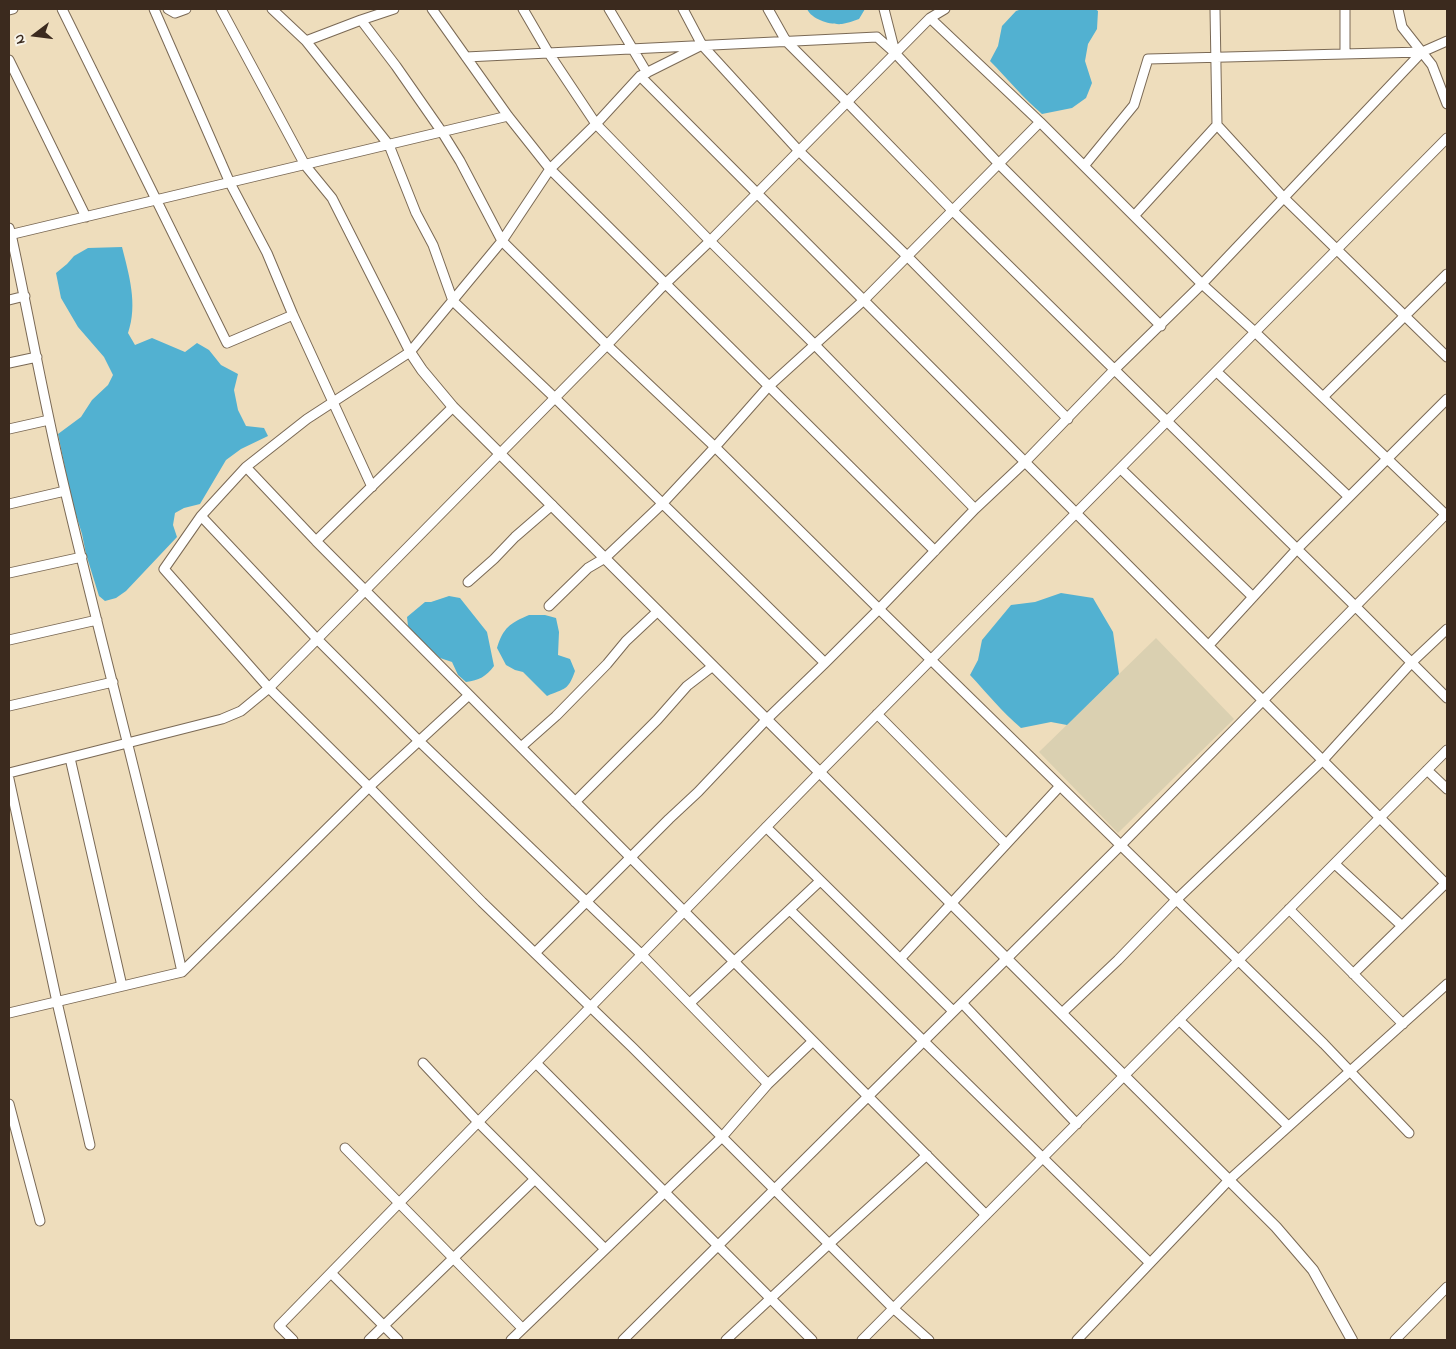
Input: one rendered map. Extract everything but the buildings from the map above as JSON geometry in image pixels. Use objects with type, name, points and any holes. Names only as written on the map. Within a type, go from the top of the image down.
[{"type":"street","points":[[9,10],[13,9]]},
{"type":"street","points":[[62,9],[227,343],[293,315]]},
{"type":"street","points":[[154,9],[230,183],[267,253],[293,315],[372,487]]},
{"type":"street","points":[[168,9],[175,13],[186,9]]},
{"type":"street","points":[[221,9],[306,165],[332,198],[410,352],[422,370],[454,407],[1276,1227],[1312,1270],[1352,1340]]},
{"type":"street","points":[[272,9],[306,41],[389,145],[416,213],[433,245],[453,301],[555,398],[825,663]]},
{"type":"street","points":[[306,41],[394,9]]},
{"type":"street","points":[[432,9],[508,116],[550,169],[935,551]]},
{"type":"street","points":[[523,9],[548,52],[596,124],[975,509]]},
{"type":"street","points":[[609,9],[632,48],[643,75],[757,193],[1447,883],[1353,974]]},
{"type":"street","points":[[683,9],[702,45],[799,151],[907,256],[1068,419]]},
{"type":"street","points":[[768,9],[786,41],[953,210],[1447,698]]},
{"type":"street","points":[[884,9],[895,53]]},
{"type":"street","points":[[9,773],[222,719],[241,711],[269,688],[930,18],[944,9]]},
{"type":"street","points":[[1215,9],[1217,124],[1284,198],[1447,357]]},
{"type":"street","points":[[1344,9],[1345,54]]},
{"type":"street","points":[[1398,9],[1402,27],[1432,65],[1447,104]]},
{"type":"street","points":[[623,1340],[1120,845],[1447,514],[1256,332],[1202,284],[1040,122],[930,18]]},
{"type":"street","points":[[361,20],[442,132],[460,161],[502,241],[607,345],[715,447],[1350,1071],[1409,1133]]},
{"type":"street","points":[[466,57],[877,37],[895,53],[999,164],[1161,326]]},
{"type":"street","points":[[1084,166],[1134,106],[1148,59],[1422,52],[1447,41]]},
{"type":"street","points":[[702,45],[643,75],[550,169],[502,241],[410,352],[307,419],[246,467],[201,516],[164,569],[269,688],[370,787],[482,902],[591,1007],[893,1308],[929,1340]]},
{"type":"street","points":[[535,953],[698,792],[766,719],[879,610],[975,509],[1068,419],[1114,370],[1161,326],[1422,52]]},
{"type":"street","points":[[9,60],[86,217]]},
{"type":"street","points":[[182,972],[48,420],[25,296],[10,232],[86,217],[508,116]]},
{"type":"street","points":[[549,606],[588,568],[605,558],[662,504],[769,386],[864,300],[1040,122]]},
{"type":"street","points":[[1134,216],[1217,124]]},
{"type":"street","points":[[293,1340],[279,1326],[877,714],[1447,138]]},
{"type":"street","points":[[1323,397],[1447,274]]},
{"type":"street","points":[[9,300],[25,296]]},
{"type":"street","points":[[9,363],[37,357]]},
{"type":"street","points":[[1217,372],[1349,497]]},
{"type":"street","points":[[1208,646],[1297,549],[1447,399]]},
{"type":"street","points":[[316,541],[454,407]]},
{"type":"street","points":[[9,430],[48,420]]},
{"type":"street","points":[[246,467],[316,541],[986,1215]]},
{"type":"street","points":[[1121,469],[1253,597]]},
{"type":"street","points":[[9,504],[65,491]]},
{"type":"street","points":[[468,582],[552,505]]},
{"type":"street","points":[[201,516],[317,639],[419,741],[642,955],[768,1084]]},
{"type":"street","points":[[9,573],[82,557]]},
{"type":"street","points":[[521,747],[556,716],[607,664],[626,641],[658,611]]},
{"type":"street","points":[[9,640],[97,620]]},
{"type":"street","points":[[1062,1013],[1118,960],[1176,900],[1323,760],[1412,662],[1447,629]]},
{"type":"street","points":[[575,802],[657,720],[688,686],[713,666]]},
{"type":"street","points":[[9,706],[113,682]]},
{"type":"street","points":[[9,1013],[182,972],[370,787],[469,695]]},
{"type":"street","points":[[877,714],[1006,844]]},
{"type":"street","points":[[862,1340],[1447,750]]},
{"type":"street","points":[[70,758],[122,986]]},
{"type":"street","points":[[1427,770],[1447,789]]},
{"type":"street","points":[[9,779],[90,1145]]},
{"type":"street","points":[[900,959],[1060,786]]},
{"type":"street","points":[[766,827],[953,1012]]},
{"type":"street","points":[[1335,864],[1402,926]]},
{"type":"street","points":[[690,1003],[820,881]]},
{"type":"street","points":[[790,910],[1150,1263]]},
{"type":"street","points":[[1289,910],[1403,1024]]},
{"type":"street","points":[[1078,1340],[1229,1180],[1447,984]]},
{"type":"street","points":[[962,1003],[1077,1124]]},
{"type":"street","points":[[1179,1020],[1288,1126]]},
{"type":"street","points":[[511,1340],[722,1137],[768,1084],[813,1041]]},
{"type":"street","points":[[423,1062],[478,1122],[605,1249]]},
{"type":"street","points":[[536,1063],[812,1340]]},
{"type":"street","points":[[9,1104],[40,1221]]},
{"type":"street","points":[[345,1148],[522,1328]]},
{"type":"street","points":[[726,1340],[927,1155]]},
{"type":"street","points":[[368,1340],[535,1179]]},
{"type":"street","points":[[331,1273],[398,1340]]},
{"type":"street","points":[[1394,1340],[1447,1287]]},
{"type":"shaded area","points":[[1156,638],[1234,719],[1118,833],[1039,752]]},
{"type":"water","points":[[807,9],[865,9],[859,19],[838,24],[827,23],[817,19]]},
{"type":"water","points":[[1022,9],[1095,9],[1098,11],[1097,29],[1088,44],[1085,61],[1092,83],[1086,98],[1072,108],[1042,114],[990,61],[998,46],[1002,26],[1016,11]]},
{"type":"water","points":[[122,247],[130,279],[132,300],[131,322],[128,333],[135,345],[152,338],[185,352],[197,343],[209,350],[221,365],[238,374],[234,390],[238,410],[246,426],[264,428],[268,436],[241,449],[226,460],[200,504],[184,508],[175,513],[173,525],[177,537],[126,591],[116,598],[105,601],[99,596],[86,554],[72,502],[58,434],[81,417],[92,400],[108,385],[113,375],[104,357],[78,327],[61,298],[56,273],[74,256],[88,248]]},
{"type":"water","points":[[1061,593],[1093,598],[1113,632],[1119,674],[1067,725],[1051,722],[1021,728],[970,675],[978,660],[982,640],[1011,605],[1035,602]]},
{"type":"water","points":[[449,596],[460,598],[487,632],[494,666],[488,673],[475,680],[466,682],[458,675],[452,662],[440,658],[408,626],[407,617],[425,602]]},
{"type":"water","points":[[529,615],[545,615],[556,618],[559,632],[558,655],[570,659],[575,671],[568,686],[547,696],[523,672],[506,665],[497,648],[508,627]]}]
